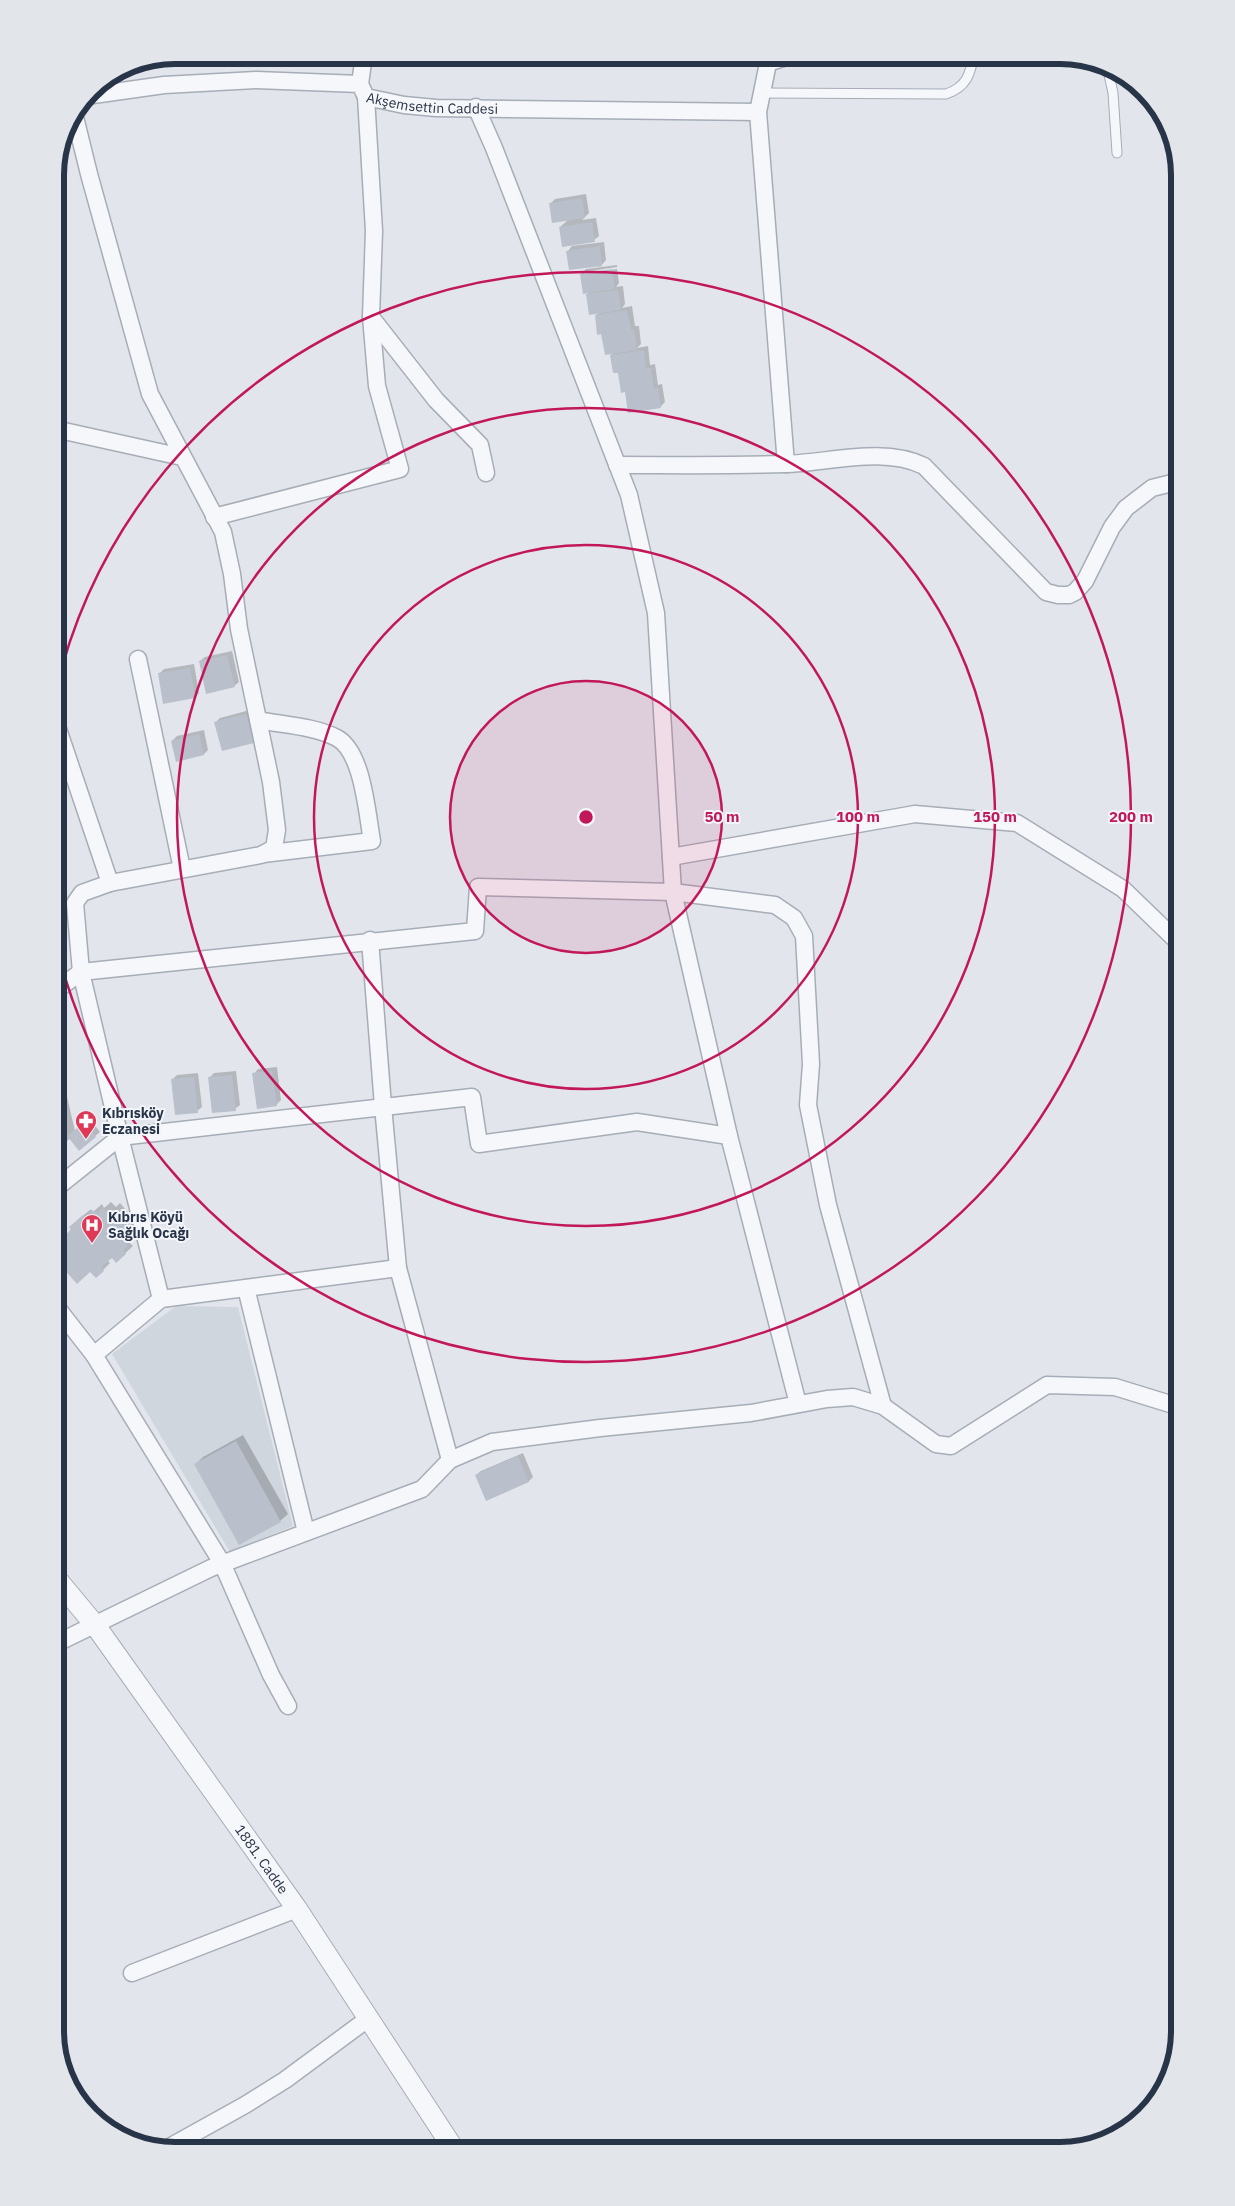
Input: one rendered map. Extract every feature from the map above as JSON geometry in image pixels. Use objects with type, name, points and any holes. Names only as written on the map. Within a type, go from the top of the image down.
[{"type":"street","points":[[214,516],[400,469],[377,386],[371,317],[374,231],[363,91],[364,64]]},
{"type":"street","points":[[766,64],[758,112],[786,464]]},
{"type":"street","name":"Akşemsettin Caddesi","points":[[98,94],[164,85],[256,80],[363,91],[404,105],[436,108],[758,112]]},
{"type":"street","points":[[476,108],[494,148],[629,495],[656,613],[673,892],[729,1136],[798,1404]]},
{"type":"street","points":[[77,123],[150,394],[223,532],[232,574],[239,629],[271,782],[277,830],[274,848],[261,855]]},
{"type":"street","points":[[371,317],[436,400],[480,445],[486,473]]},
{"type":"street","points":[[64,431],[182,457]]},
{"type":"street","points":[[617,465],[786,464],[885,456],[900,457],[924,466],[1046,592],[1058,596],[1069,595],[1085,581],[1112,527],[1126,508],[1152,488],[1171,483]]},
{"type":"street","points":[[138,658],[182,869]]},
{"type":"street","points":[[161,1299],[81,972],[75,902],[82,893],[110,883],[261,855],[372,841],[362,784],[352,752],[338,738],[310,730],[258,720]]},
{"type":"street","points":[[64,747],[110,883]]},
{"type":"street","points":[[671,856],[915,814],[1017,822],[1123,889],[1171,935]]},
{"type":"street","points":[[64,984],[81,972],[475,930],[478,887],[673,892],[775,904],[794,918],[804,936],[810,1064],[808,1105],[828,1205],[883,1406]]},
{"type":"street","points":[[370,940],[398,1268],[450,1460]]},
{"type":"street","points":[[64,1182],[120,1137],[472,1096],[479,1144],[637,1122],[729,1136]]},
{"type":"street","points":[[94,1355],[161,1299],[398,1268]]},
{"type":"street","points":[[246,1288],[306,1532]]},
{"type":"street","points":[[64,1317],[94,1355],[222,1563],[271,1675],[288,1706]]},
{"type":"street","points":[[64,1640],[222,1563],[422,1490],[450,1460],[492,1442],[600,1428],[751,1413],[827,1399],[853,1397],[883,1406],[936,1444],[951,1446],[1047,1384],[1114,1387],[1171,1404]]},
{"type":"street","name":"1881. Cadde","points":[[64,1588],[95,1625],[297,1909],[449,2142]]},
{"type":"street","points":[[132,1973],[297,1909]]},
{"type":"street","points":[[179,2142],[246,2105],[285,2080],[369,2018]]},
{"type":"lane","points":[[762,94],[946,94],[965,83],[970,75],[972,64]]},
{"type":"lane","points":[[1109,75],[1117,153]]},
{"type":"shaded area","points":[[176,1306],[238,1307],[293,1526],[230,1552],[112,1354]]},
{"type":"building","points":[[582,198],[585,218],[552,223],[549,203]]},
{"type":"building","points":[[592,222],[595,242],[562,247],[559,227]]},
{"type":"building","points":[[600,246],[602,266],[569,270],[566,251]]},
{"type":"building","points":[[612,269],[615,289],[583,294],[580,274]]},
{"type":"building","points":[[618,290],[621,310],[589,315],[586,294]]},
{"type":"building","points":[[627,310],[631,330],[634,330],[637,350],[605,355],[601,334],[597,335],[595,315]]},
{"type":"building","points":[[644,350],[646,368],[651,368],[654,389],[658,388],[661,408],[628,413],[625,392],[621,393],[618,373],[613,373],[610,355]]},
{"type":"building","points":[[227,655],[235,687],[206,694],[199,661]]},
{"type":"building","points":[[190,668],[195,698],[163,704],[158,673]]},
{"type":"building","points":[[246,714],[254,743],[222,751],[214,722]]},
{"type":"building","points":[[199,734],[204,755],[176,762],[171,741]]},
{"type":"building","points":[[272,1071],[277,1106],[257,1109],[252,1073]]},
{"type":"building","points":[[232,1075],[236,1111],[212,1113],[208,1077]]},
{"type":"building","points":[[194,1077],[198,1113],[175,1115],[171,1079]]},
{"type":"building","points":[[84,1123],[96,1137],[79,1151],[67,1136]]},
{"type":"building","name":"Kıbrıs Köyü Sağlık Ocağı","points":[[103,1208],[108,1214],[112,1210],[134,1234],[125,1242],[128,1246],[123,1250],[126,1254],[116,1263],[112,1258],[101,1267],[104,1271],[96,1278],[90,1272],[77,1284],[64,1269],[64,1236],[71,1230],[69,1227],[83,1215],[85,1218],[94,1210],[96,1214]]},
{"type":"building","points":[[236,1441],[281,1522],[239,1545],[194,1464]]},
{"type":"building","points":[[518,1456],[529,1482],[486,1501],[475,1475]]},
{"type":"place","name":"Kıbrısköy Eczanesi","points":[[86,1140]]},
{"type":"place","name":"Kıbrıs Köyü Sağlık Ocağı","points":[[92,1244]]}]
